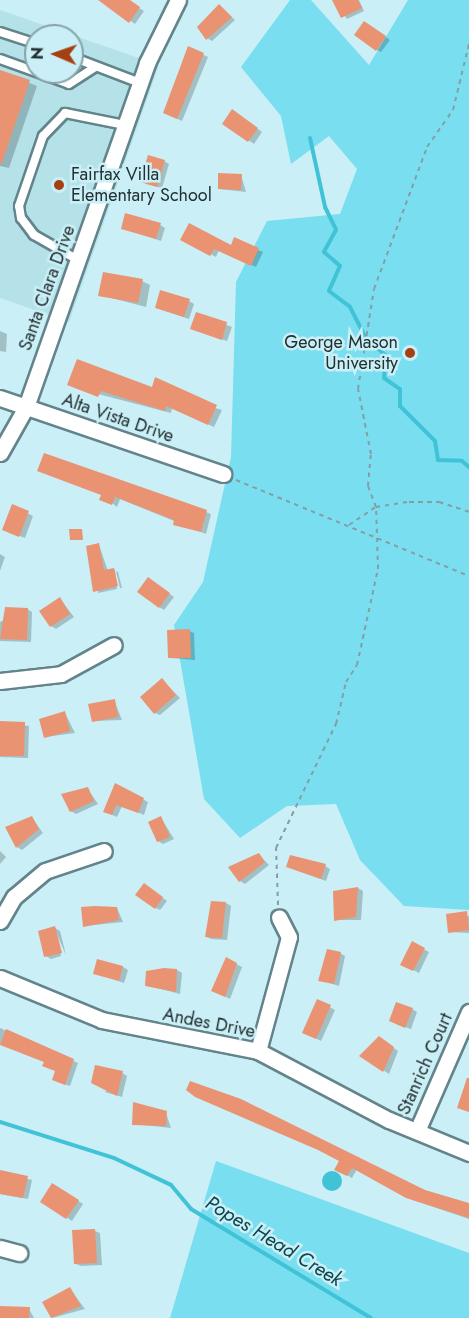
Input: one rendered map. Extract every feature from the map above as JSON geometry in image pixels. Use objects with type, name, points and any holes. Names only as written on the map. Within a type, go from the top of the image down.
[{"type":"street","name":"Santa Clara Drive","points":[[0,453],[26,407],[140,83],[178,0]]},
{"type":"street","name":"Alta Vista Drive","points":[[0,398],[223,474]]},
{"type":"street","points":[[0,681],[61,674],[114,645]]},
{"type":"street","points":[[0,921],[14,897],[37,876],[104,851]]},
{"type":"street","points":[[258,1051],[289,937],[279,916]]},
{"type":"street","name":"Andes Drive","points":[[0,978],[102,1020],[258,1051],[417,1131],[469,1153]]},
{"type":"street","name":"Stanrich Court","points":[[417,1131],[469,1012]]},
{"type":"street","points":[[0,1248],[19,1252]]},
{"type":"lane","points":[[0,32],[24,40]]},
{"type":"lane","points":[[0,59],[69,84],[95,67]]},
{"type":"lane","points":[[84,62],[140,83]]},
{"type":"lane","points":[[78,260],[34,235],[21,218],[20,206],[43,136],[65,113],[125,125]]},
{"type":"path","points":[[279,916],[276,848],[336,724],[346,682],[357,665],[378,569],[375,536],[376,507],[368,486],[371,453],[358,389],[374,289],[427,147],[453,110],[469,44]]},
{"type":"path","points":[[223,474],[469,576]]},
{"type":"path","points":[[349,525],[376,507],[439,502],[469,512]]},
{"type":"shaded area","points":[[290,0],[311,0],[369,65],[408,0],[469,0],[469,910],[404,906],[360,860],[336,804],[287,806],[240,838],[204,799],[174,625],[203,582],[231,457],[236,282],[267,221],[340,214],[357,169],[329,136],[291,164],[281,116],[241,67]]},
{"type":"shaded area","name":"Fairfax Villa Elementary School","points":[[0,10],[40,24],[24,24],[24,84],[84,84],[84,39],[159,65],[69,322],[0,298]]},
{"type":"shaded area","points":[[216,1161],[469,1253],[469,1318],[170,1318]]},
{"type":"shaded area","points":[[332,1171],[339,1174],[342,1181],[339,1188],[332,1191],[325,1188],[322,1181],[325,1174]]},
{"type":"building","points":[[98,0],[130,0],[140,7],[129,23]]},
{"type":"building","points":[[332,0],[358,0],[362,8],[341,18]]},
{"type":"building","points":[[219,4],[232,17],[206,40],[197,27]]},
{"type":"building","points":[[364,21],[386,36],[376,51],[354,35]]},
{"type":"building","points":[[188,46],[204,53],[177,119],[163,113]]},
{"type":"building","points":[[0,70],[24,78],[24,84],[29,84],[2,163],[0,163]]},
{"type":"building","points":[[232,109],[258,128],[248,142],[222,124]]},
{"type":"building","points":[[148,155],[165,160],[157,187],[140,182]]},
{"type":"building","points":[[218,173],[242,174],[241,190],[218,189]]},
{"type":"building","points":[[125,213],[161,223],[156,239],[121,229]]},
{"type":"building","points":[[189,223],[231,245],[234,237],[259,248],[251,266],[214,249],[210,256],[180,240]]},
{"type":"building","points":[[103,272],[143,279],[138,303],[98,296]]},
{"type":"building","points":[[160,290],[190,299],[184,317],[155,308]]},
{"type":"building","points":[[196,312],[227,322],[222,340],[190,329]]},
{"type":"building","points":[[77,359],[152,387],[155,377],[217,405],[208,425],[166,406],[165,411],[101,391],[98,397],[67,385]]},
{"type":"building","points":[[44,453],[207,510],[201,532],[173,525],[174,520],[115,497],[112,505],[99,500],[101,495],[37,471]]},
{"type":"building","points":[[12,504],[29,511],[19,537],[2,530]]},
{"type":"building","points":[[69,529],[82,529],[83,540],[70,540]]},
{"type":"building","points":[[99,543],[104,570],[114,568],[118,586],[93,592],[86,546]]},
{"type":"building","points":[[148,577],[170,593],[159,608],[137,592]]},
{"type":"building","points":[[60,597],[70,614],[50,627],[39,611]]},
{"type":"building","points":[[5,607],[28,608],[27,640],[0,639]]},
{"type":"building","points":[[190,629],[191,658],[168,658],[167,630]]},
{"type":"building","points":[[162,678],[176,695],[154,714],[140,697]]},
{"type":"building","points":[[115,699],[118,717],[92,722],[88,704]]},
{"type":"building","points":[[65,711],[70,731],[44,738],[39,719]]},
{"type":"building","points":[[0,721],[25,722],[24,756],[0,756]]},
{"type":"building","points":[[115,783],[144,798],[138,813],[116,805],[112,815],[103,812]]},
{"type":"building","points":[[88,787],[94,801],[70,812],[61,794]]},
{"type":"building","points":[[32,816],[39,829],[16,848],[5,827]]},
{"type":"building","points":[[161,816],[170,837],[157,842],[148,822]]},
{"type":"building","points":[[259,853],[265,862],[239,882],[228,867]]},
{"type":"building","points":[[290,855],[326,864],[321,879],[286,867]]},
{"type":"building","points":[[144,883],[163,897],[155,909],[135,895]]},
{"type":"building","points":[[358,887],[356,917],[334,921],[333,891]]},
{"type":"building","points":[[211,901],[226,902],[222,938],[205,937]]},
{"type":"building","points":[[81,907],[117,907],[119,920],[83,927]]},
{"type":"building","points":[[467,911],[469,930],[448,933],[446,914]]},
{"type":"building","points":[[55,926],[62,953],[44,957],[38,931]]},
{"type":"building","points":[[412,941],[425,948],[413,971],[400,965]]},
{"type":"building","points":[[327,949],[341,952],[334,984],[318,981]]},
{"type":"building","points":[[226,957],[237,963],[225,997],[211,991]]},
{"type":"building","points":[[97,959],[123,966],[119,981],[93,974]]},
{"type":"building","points":[[164,968],[177,969],[176,992],[145,986],[146,971]]},
{"type":"building","points":[[317,999],[331,1005],[316,1039],[302,1033]]},
{"type":"building","points":[[396,1002],[413,1008],[405,1028],[389,1021]]},
{"type":"building","points":[[6,1029],[74,1059],[65,1085],[52,1080],[55,1071],[42,1066],[44,1062],[0,1045]]},
{"type":"building","points":[[379,1036],[394,1047],[383,1072],[359,1056]]},
{"type":"building","points":[[95,1065],[123,1071],[117,1096],[91,1083]]},
{"type":"building","points":[[467,1078],[469,1078],[469,1112],[457,1108]]},
{"type":"building","points":[[190,1081],[241,1099],[425,1190],[469,1203],[469,1218],[406,1198],[352,1168],[347,1176],[334,1170],[339,1161],[195,1097],[186,1090]]},
{"type":"building","points":[[133,1102],[167,1111],[166,1126],[132,1125]]},
{"type":"building","points":[[0,1170],[28,1176],[23,1198],[0,1194]]},
{"type":"building","points":[[52,1183],[79,1200],[66,1219],[40,1202]]},
{"type":"building","points":[[95,1229],[97,1263],[74,1264],[72,1230]]},
{"type":"building","points":[[70,1287],[81,1306],[51,1318],[42,1302]]},
{"type":"building","points":[[0,1306],[30,1307],[29,1318],[0,1318]]},
{"type":"waterway","points":[[310,138],[325,207],[336,230],[324,252],[340,266],[329,291],[350,307],[365,337],[385,355],[384,378],[400,389],[400,406],[435,441],[438,460],[462,461],[469,467]]},
{"type":"waterway","name":"Popes Head Creek","points":[[0,1122],[114,1158],[171,1185],[191,1209],[371,1318]]},
{"type":"place","name":"Fairfax Villa Elementary School","points":[[59,185]]},
{"type":"place","name":"George Mason University","points":[[410,353]]}]
